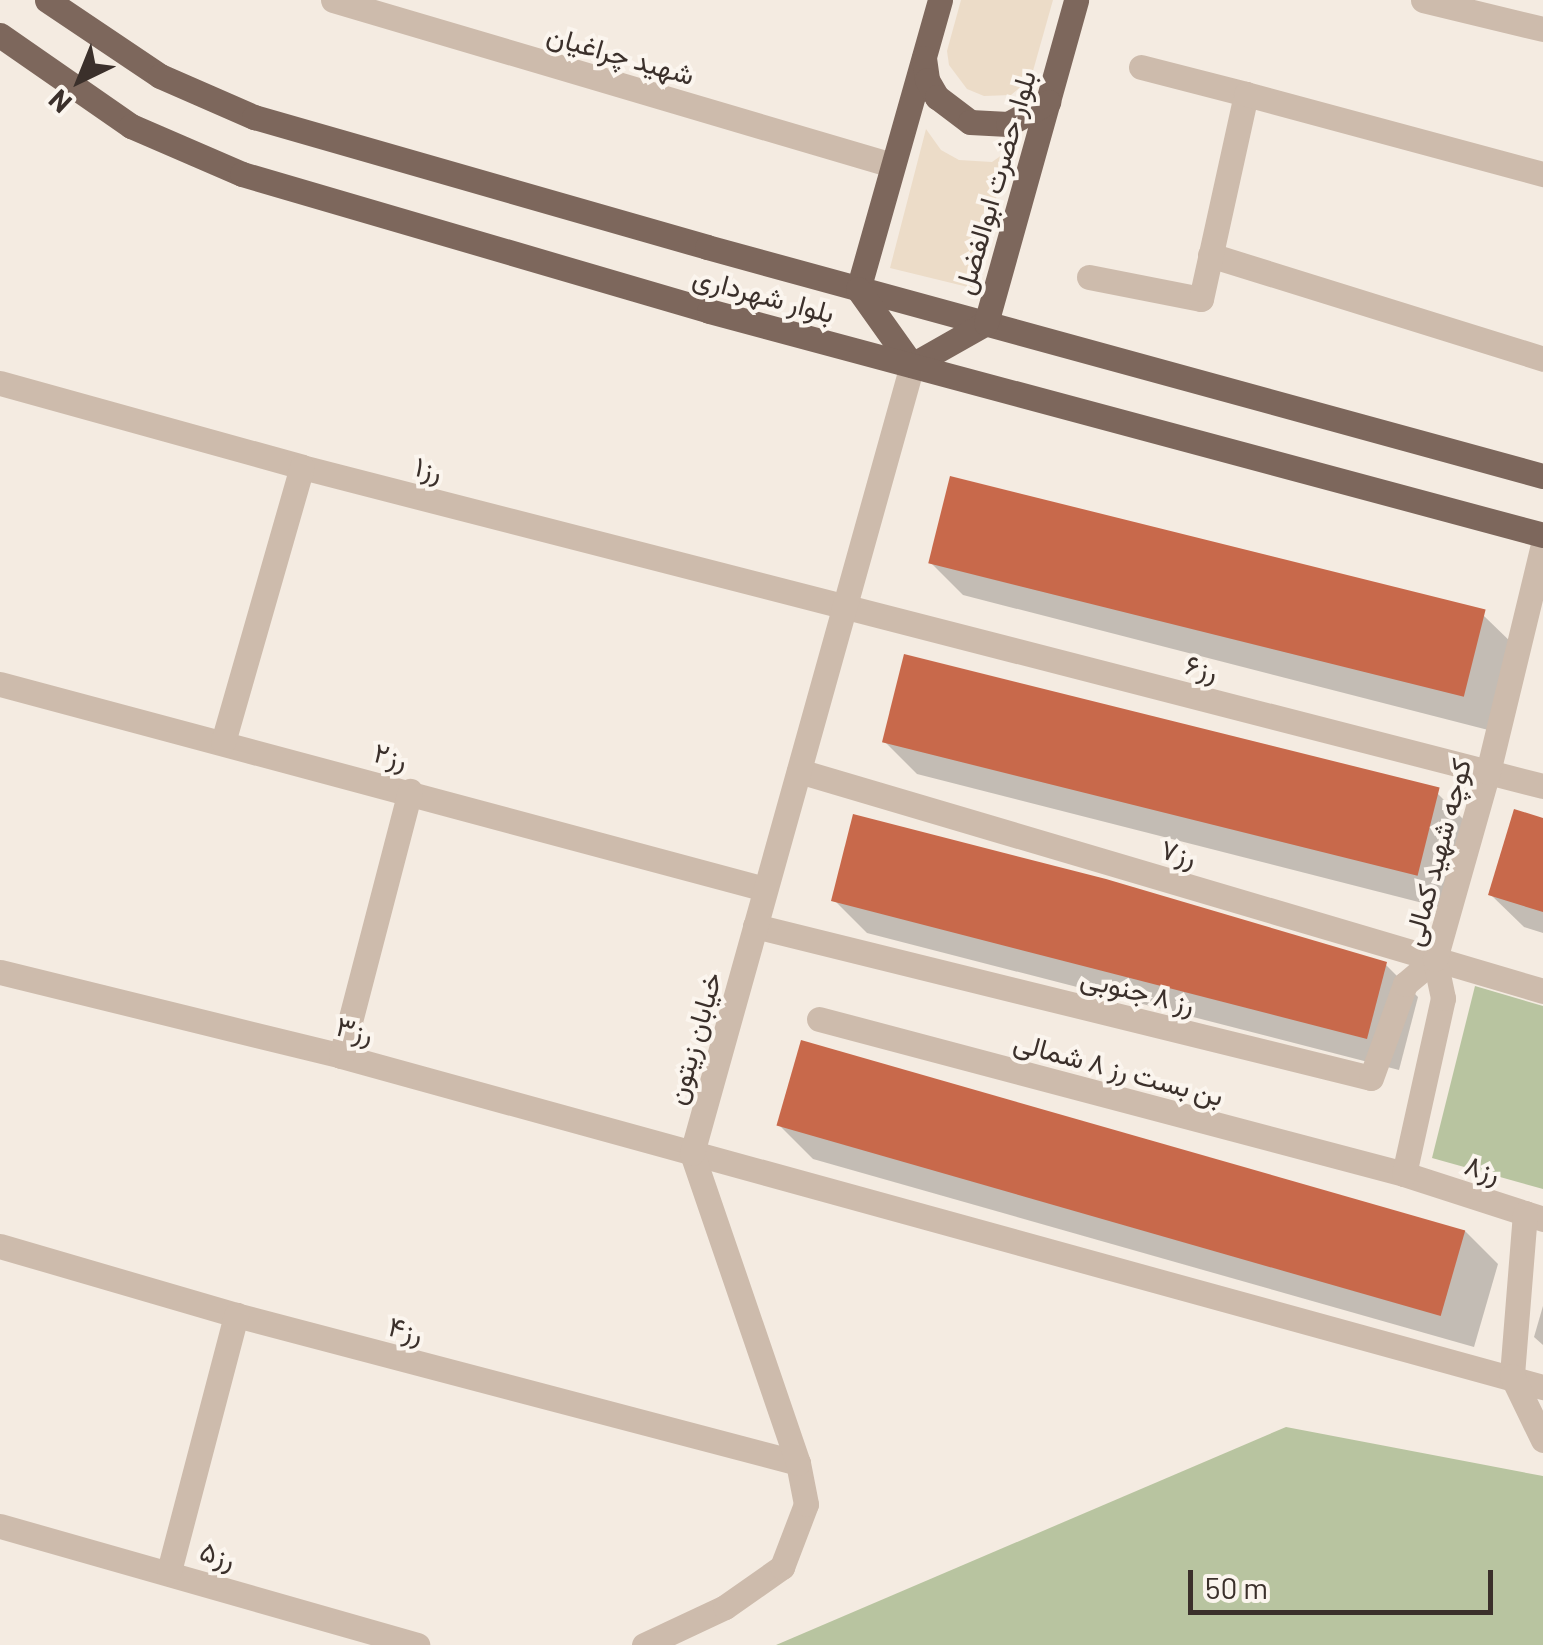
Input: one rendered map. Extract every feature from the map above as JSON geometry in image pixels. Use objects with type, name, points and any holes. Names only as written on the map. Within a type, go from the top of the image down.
[{"type":"main road","name":"بلوار شهرداری","points":[[47,0],[160,76],[254,116],[986,324],[1543,476]]},
{"type":"main road","points":[[912,365],[858,288],[940,0]]},
{"type":"main road","name":"بلوار حضرت ابوالفضل","points":[[912,365],[986,324],[1076,0]]},
{"type":"main road","name":"بلوار شهرداری","points":[[0,35],[132,126],[242,174],[912,365],[1543,535]]},
{"type":"main road","points":[[923,53],[927,80],[937,97],[970,122],[1008,124],[1048,102]]},
{"type":"street","name":"شهید چراغیان","points":[[333,0],[892,165]]},
{"type":"street","points":[[1423,0],[1473,6],[1543,28]]},
{"type":"street","points":[[1141,67],[1543,174]]},
{"type":"street","points":[[1088,278],[1201,299],[1246,94]]},
{"type":"street","points":[[1210,255],[1543,359]]},
{"type":"street","name":"خیابان زیتون","points":[[692,1153],[912,365]]},
{"type":"street","name":"رز۱","points":[[0,383],[302,467],[845,605]]},
{"type":"street","points":[[223,742],[302,467]]},
{"type":"street","name":"کوچه شهید کمالی","points":[[1404,1174],[1443,998],[1435,959],[1488,772],[1543,545]]},
{"type":"street","name":"رز۶","points":[[845,605],[1543,786]]},
{"type":"street","name":"رز۲","points":[[0,684],[766,889]]},
{"type":"street","name":"رز۷","points":[[799,771],[1543,991]]},
{"type":"street","points":[[341,1056],[410,791]]},
{"type":"street","name":"رز ۸ جنوبی","points":[[755,926],[1371,1078],[1405,984],[1435,959]]},
{"type":"street","name":"رز۳","points":[[0,972],[341,1056],[1543,1387]]},
{"type":"street","name":"بن بست رز ۸ شمالی","points":[[819,1019],[1404,1174]]},
{"type":"street","points":[[644,1645],[725,1606],[782,1567],[806,1504],[798,1464],[692,1153]]},
{"type":"street","name":"رز۸","points":[[1404,1174],[1534,1216]]},
{"type":"street","points":[[1534,1216],[1512,1376],[1543,1440]]},
{"type":"street","name":"رز۴","points":[[0,1246],[236,1314],[798,1464]]},
{"type":"street","points":[[169,1571],[236,1314]]},
{"type":"street","name":"رز۵","points":[[0,1526],[169,1571],[417,1645]]},
{"type":"green space","points":[[1475,986],[1543,1006],[1543,1189],[1432,1158]]},
{"type":"green space","points":[[1286,1427],[1543,1476],[1543,1645],[776,1645]]},
{"type":"shaded area","points":[[961,0],[1053,0],[1031,78],[1011,95],[984,96],[967,89],[949,65],[947,51]]},
{"type":"shaded area","points":[[926,129],[941,150],[959,160],[992,162],[1009,150],[972,288],[890,268]]},
{"type":"building","points":[[950,476],[1486,610],[1464,697],[928,563]]},
{"type":"building","points":[[904,654],[1440,788],[1418,876],[882,742]]},
{"type":"building","points":[[1514,809],[1543,818],[1543,912],[1488,895]]},
{"type":"building","points":[[853,814],[1106,879],[1387,962],[1367,1039],[831,901]]},
{"type":"building","points":[[801,1040],[1465,1230],[1441,1316],[776,1126]]}]
